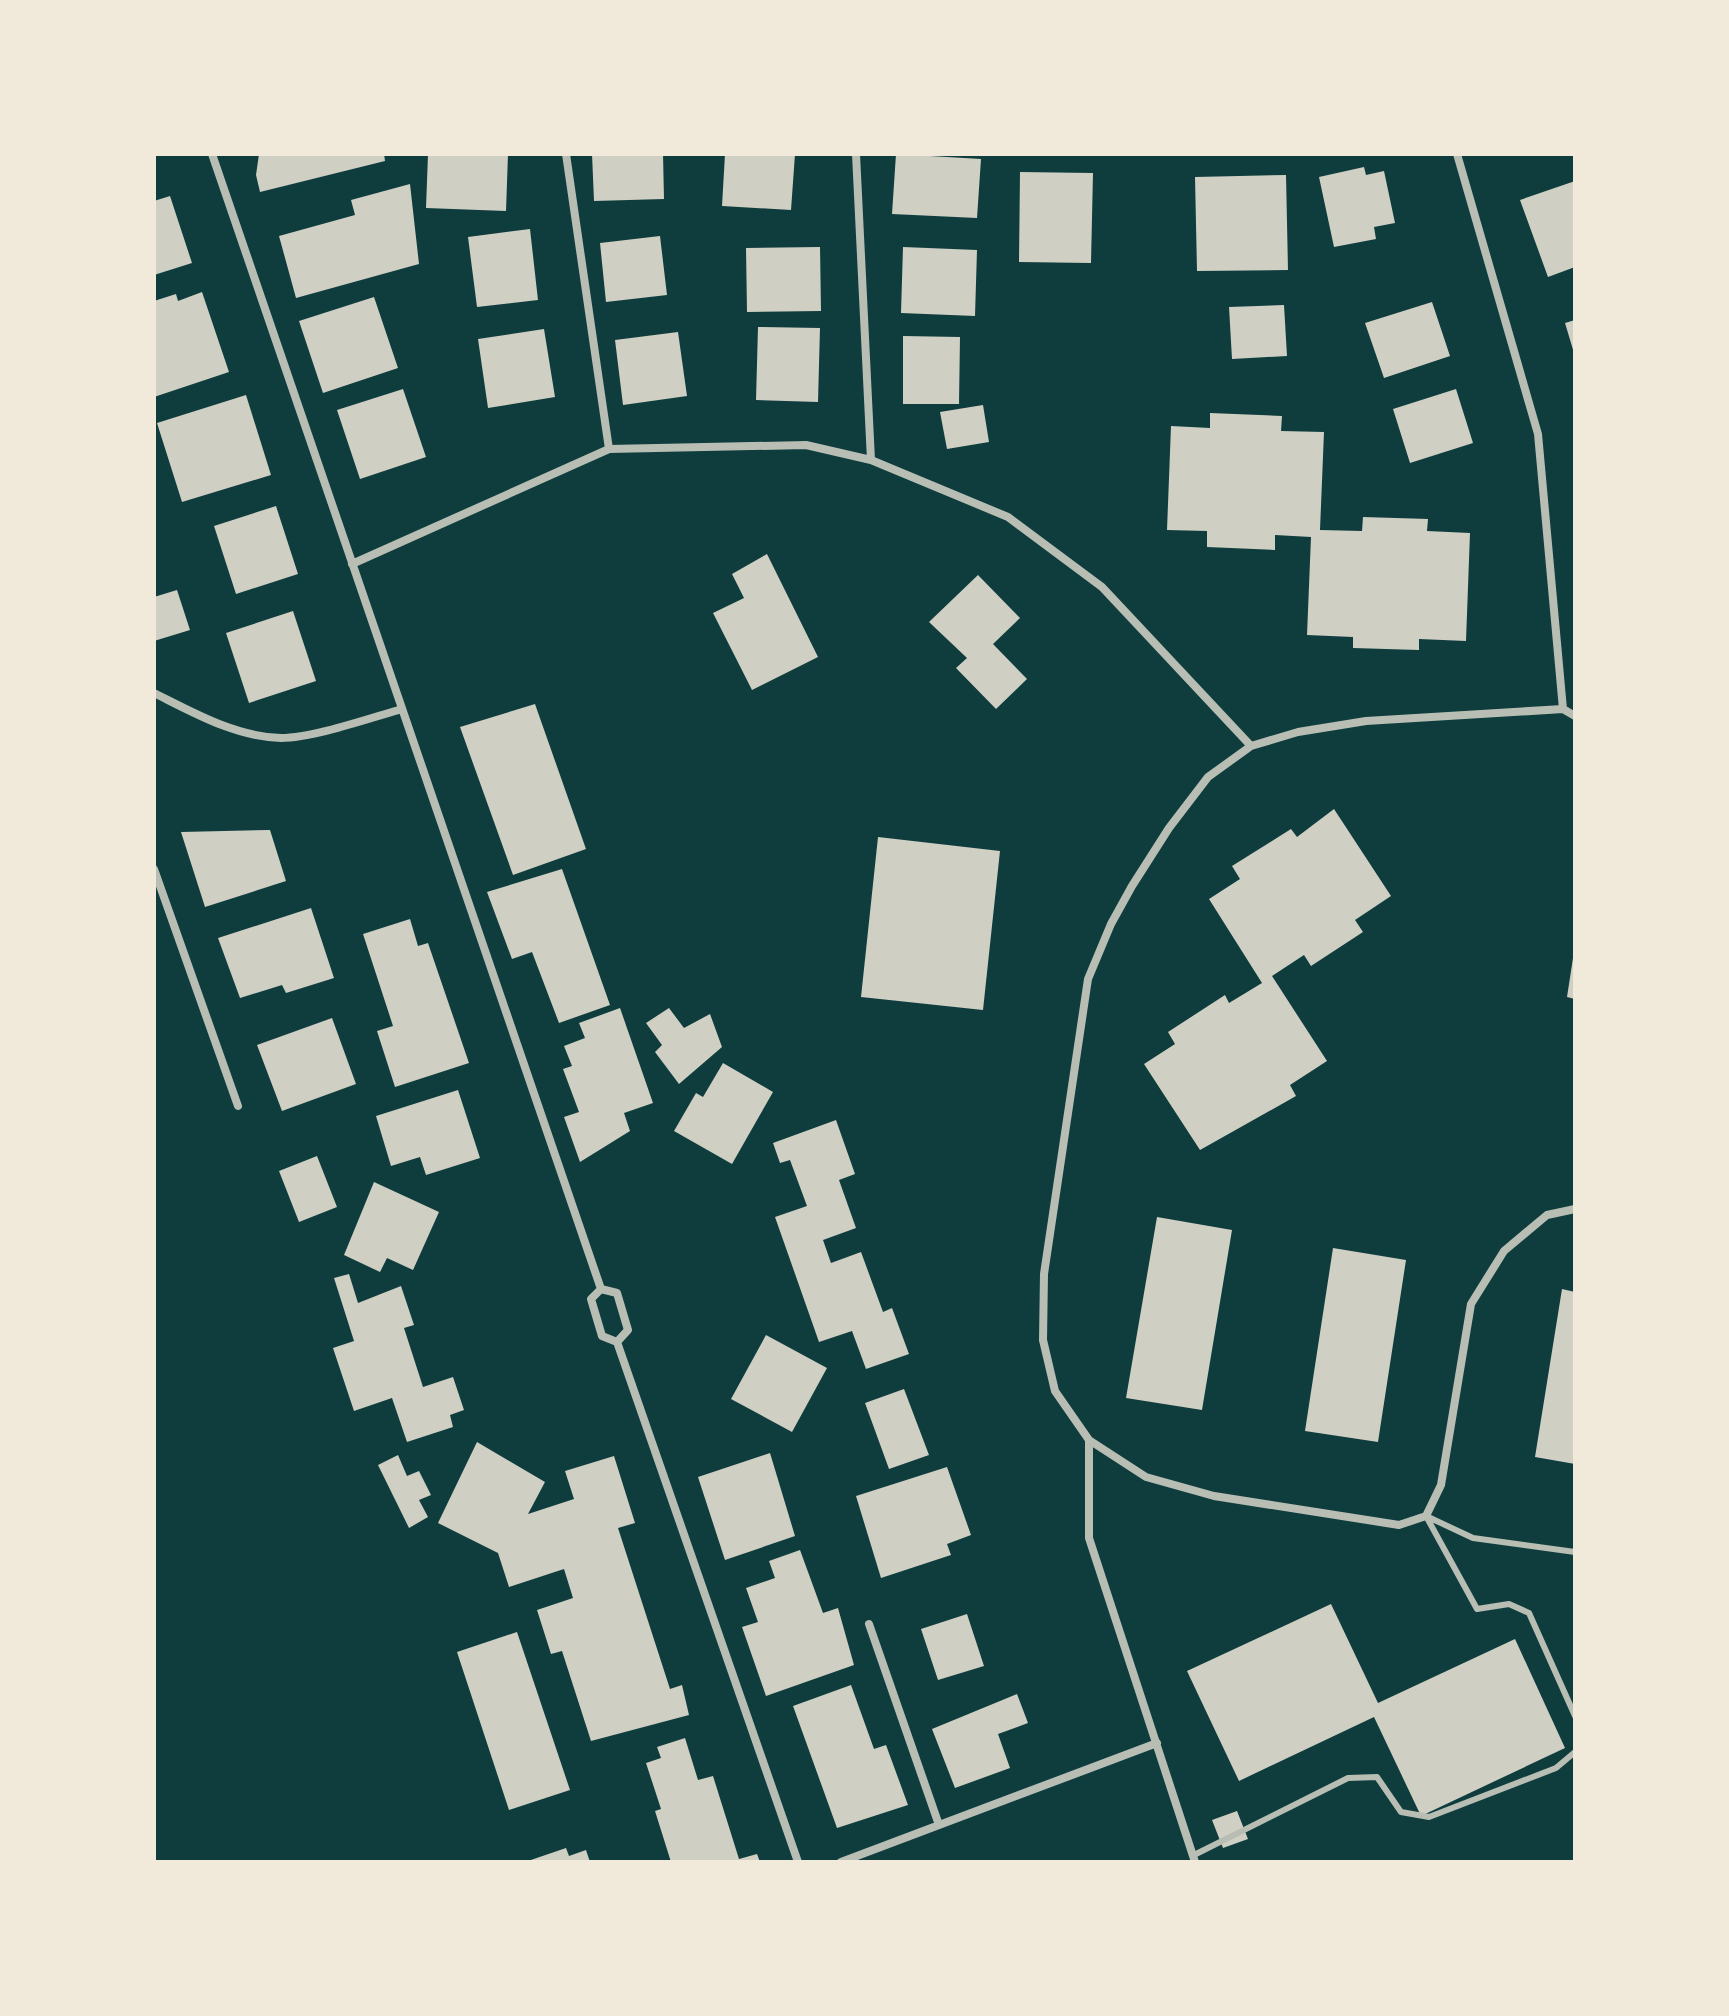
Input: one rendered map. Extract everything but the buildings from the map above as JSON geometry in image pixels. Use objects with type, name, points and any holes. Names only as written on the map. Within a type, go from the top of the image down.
[{"type":"street","points":[[211,154],[601,1289]]},
{"type":"street","points":[[566,154],[609,449]]},
{"type":"street","points":[[856,154],[871,460]]},
{"type":"street","points":[[1457,154],[1538,434],[1563,709]]},
{"type":"street","points":[[352,564],[609,449],[806,445],[871,460],[1008,517],[1102,587],[1251,746]]},
{"type":"street","points":[[154,693],[210,721],[250,733],[283,738],[402,709]]},
{"type":"street","points":[[1575,716],[1563,709],[1366,721],[1298,732],[1251,746],[1208,777],[1169,828],[1132,886],[1111,924],[1088,979],[1044,1274],[1043,1340],[1055,1391],[1089,1440],[1146,1477],[1214,1496],[1399,1525],[1426,1516],[1441,1485],[1471,1304],[1504,1251],[1547,1215],[1575,1209]]},
{"type":"street","points":[[154,869],[238,1106]]},
{"type":"street","points":[[601,1289],[617,1293],[628,1330],[617,1342]]},
{"type":"street","points":[[601,1289],[591,1299],[602,1336],[617,1342],[798,1862]]},
{"type":"street","points":[[1089,1440],[1089,1538],[1194,1858]]},
{"type":"street","points":[[869,1624],[939,1825]]},
{"type":"street","points":[[841,1862],[1157,1743]]},
{"type":"lane","points":[[1426,1516],[1473,1538],[1575,1552]]},
{"type":"lane","points":[[1426,1516],[1477,1609],[1509,1604],[1529,1613],[1575,1716]]},
{"type":"lane","points":[[1194,1858],[1348,1778],[1377,1777],[1401,1812],[1429,1817],[1556,1768],[1575,1752]]}]
